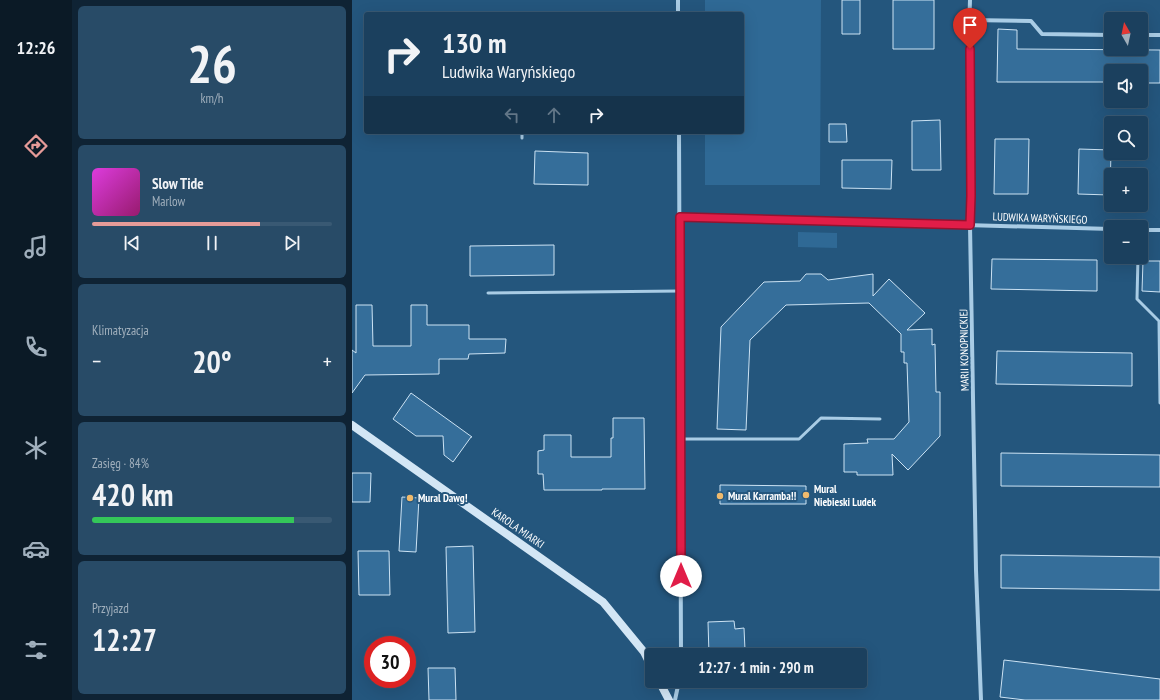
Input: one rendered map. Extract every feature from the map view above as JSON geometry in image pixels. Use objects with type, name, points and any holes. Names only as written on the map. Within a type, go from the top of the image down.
[{"type":"street","points":[[678,0],[678,12]]},
{"type":"street","name":"MARII KONOPNICKIEJ","points":[[970,0],[970,225],[976,570],[980,700]]},
{"type":"street","points":[[970,20],[1031,21],[1042,34],[1104,35]]},
{"type":"street","points":[[1148,35],[1160,35]]},
{"type":"street","points":[[679,134],[682,648]]},
{"type":"street","name":"LUDWIKA WARYŃSKIEGO","points":[[680,217],[1104,229]]},
{"type":"street","points":[[1148,230],[1160,230]]},
{"type":"street","name":"KAROLA MIARKI","points":[[352,425],[603,602],[645,654]]},
{"type":"street","points":[[663,688],[669,700]]},
{"type":"street","points":[[676,700],[678,688]]},
{"type":"lane","points":[[1138,264],[1137,299],[1159,321],[1160,403]]},
{"type":"lane","points":[[488,292],[680,291]]},
{"type":"lane","points":[[681,439],[799,439],[821,418],[880,419]]},
{"type":"shaded area","points":[[705,0],[821,0],[820,185],[705,185],[705,134],[744,134],[744,12],[705,12]]},
{"type":"shaded area","points":[[798,232],[837,233],[837,248],[798,247]]},
{"type":"building","points":[[842,0],[860,0],[860,34],[842,34]]},
{"type":"building","points":[[893,0],[934,0],[934,49],[893,49]]},
{"type":"building","points":[[998,29],[1017,30],[1017,49],[1104,50],[1104,56],[1148,56],[1148,50],[1160,50],[1160,83],[1148,83],[1148,64],[1104,64],[1104,82],[997,82]]},
{"type":"building","points":[[940,120],[941,170],[912,170],[912,121]]},
{"type":"building","points":[[829,124],[846,124],[847,142],[829,142]]},
{"type":"building","points":[[995,139],[1029,139],[1028,194],[994,194]]},
{"type":"building","points":[[1079,149],[1104,150],[1104,160],[1111,160],[1111,168],[1104,168],[1104,195],[1078,194]]},
{"type":"building","points":[[535,151],[588,153],[588,185],[534,184]]},
{"type":"building","points":[[842,160],[892,160],[891,189],[842,188]]},
{"type":"building","points":[[554,245],[554,275],[470,276],[470,246]]},
{"type":"building","points":[[992,259],[1097,260],[1097,291],[991,289]]},
{"type":"building","points":[[1148,261],[1160,261],[1160,292],[1142,291],[1143,264],[1148,264]]},
{"type":"building","points":[[806,274],[821,274],[828,280],[873,274],[873,296],[889,279],[925,313],[907,330],[932,329],[932,345],[935,344],[936,392],[940,392],[940,436],[908,470],[892,454],[893,475],[857,475],[857,472],[844,472],[844,444],[868,443],[867,439],[894,439],[909,422],[907,363],[904,363],[904,352],[901,352],[901,334],[869,303],[786,305],[750,340],[746,430],[717,429],[721,327],[764,282],[800,281]]},
{"type":"building","points":[[356,305],[372,305],[373,346],[411,346],[411,305],[427,305],[427,325],[469,325],[469,339],[506,339],[505,353],[469,354],[468,359],[439,359],[439,374],[365,375],[352,393],[352,350],[356,353]]},
{"type":"building","points":[[997,351],[1132,353],[1132,386],[996,384]]},
{"type":"building","points":[[411,393],[472,437],[453,462],[444,455],[443,436],[416,436],[393,419]]},
{"type":"building","points":[[613,418],[644,418],[645,489],[544,490],[543,474],[538,474],[538,451],[544,450],[544,435],[571,435],[571,457],[611,457]]},
{"type":"building","points":[[1001,453],[1160,455],[1160,487],[1001,486]]},
{"type":"building","points":[[352,473],[371,473],[370,502],[352,502]]},
{"type":"building","points":[[720,485],[806,486],[806,504],[720,504]]},
{"type":"building","points":[[402,497],[419,498],[416,552],[399,551]]},
{"type":"building","points":[[473,546],[475,632],[448,633],[446,547]]},
{"type":"building","points":[[358,551],[389,551],[390,595],[359,595]]},
{"type":"building","points":[[1001,555],[1160,557],[1160,590],[1001,588]]},
{"type":"building","points":[[734,621],[735,629],[744,628],[745,648],[709,648],[708,622]]},
{"type":"building","points":[[1004,660],[1160,679],[1160,700],[1025,700],[1000,697]]},
{"type":"building","points":[[428,668],[455,668],[456,700],[429,700]]},
{"type":"place","name":"Mural Niebieski Ludek","points":[[806,495]]},
{"type":"place","name":"Mural Karramba!!","points":[[720,496]]},
{"type":"place","name":"Mural Dawg!","points":[[410,498]]},
{"type":"route","points":[[681,576],[680,217],[970,225],[970,49]]}]
